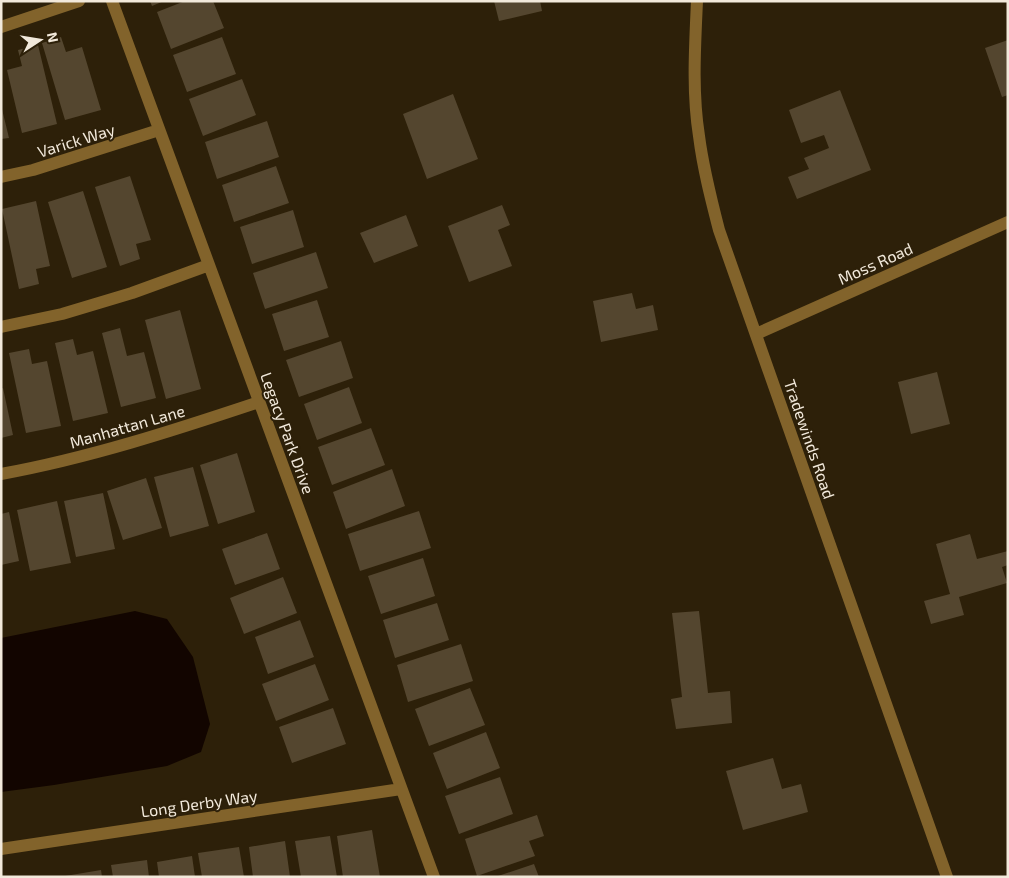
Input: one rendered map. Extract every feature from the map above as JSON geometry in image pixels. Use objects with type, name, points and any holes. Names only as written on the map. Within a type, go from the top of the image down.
[{"type":"street","points":[[1,27],[79,1]]},
{"type":"street","name":"Legacy Park Drive","points":[[112,1],[434,877]]},
{"type":"street","name":"Tradewinds Road","points":[[697,1],[695,56],[698,134],[708,186],[720,230],[947,877]]},
{"type":"street","name":"Varick Way","points":[[1,177],[33,170],[159,130]]},
{"type":"street","name":"Moss Road","points":[[756,334],[1008,222]]},
{"type":"street","points":[[1,327],[62,314],[209,265]]},
{"type":"street","name":"Manhattan Lane","points":[[1,474],[49,465],[125,444],[259,402]]},
{"type":"street","name":"Long Derby Way","points":[[1,849],[401,789]]},
{"type":"shaded area","points":[[135,611],[167,619],[193,657],[210,724],[201,752],[167,766],[1,792],[1,638]]},
{"type":"building","points":[[150,1],[164,1],[152,6]]},
{"type":"building","points":[[185,1],[213,1],[224,28],[171,49],[157,12]]},
{"type":"building","points":[[494,1],[540,1],[542,11],[499,21]]},
{"type":"building","points":[[61,37],[66,52],[82,47],[101,110],[65,120],[42,43]]},
{"type":"building","points":[[222,37],[236,74],[187,92],[173,55]]},
{"type":"building","points":[[1008,40],[1008,95],[1002,97],[985,48]]},
{"type":"building","points":[[38,45],[57,124],[22,133],[7,70],[22,66],[18,50]]},
{"type":"building","points":[[242,79],[256,115],[203,136],[189,99]]},
{"type":"building","points":[[840,90],[871,170],[797,199],[788,177],[809,169],[804,158],[829,148],[824,135],[801,143],[789,110]]},
{"type":"building","points":[[453,94],[478,159],[427,179],[403,114]]},
{"type":"building","points":[[1,105],[9,138],[1,139]]},
{"type":"building","points":[[267,121],[279,157],[217,179],[205,142]]},
{"type":"building","points":[[276,166],[289,203],[234,222],[222,185]]},
{"type":"building","points":[[130,176],[151,240],[136,244],[140,259],[120,266],[95,187]]},
{"type":"building","points":[[83,191],[107,267],[72,278],[48,202]]},
{"type":"building","points":[[36,201],[50,266],[36,269],[39,284],[19,289],[2,209]]},
{"type":"building","points":[[502,205],[510,225],[498,230],[512,266],[469,282],[448,226]]},
{"type":"building","points":[[293,210],[304,247],[252,264],[240,227]]},
{"type":"building","points":[[406,215],[418,246],[374,263],[360,233]]},
{"type":"building","points":[[316,252],[328,288],[265,309],[253,273]]},
{"type":"building","points":[[632,293],[636,309],[653,305],[658,330],[601,342],[593,301]]},
{"type":"building","points":[[317,300],[329,337],[284,351],[272,314]]},
{"type":"building","points":[[180,310],[201,389],[166,399],[145,320]]},
{"type":"building","points":[[120,328],[127,356],[144,352],[156,398],[121,407],[102,333]]},
{"type":"building","points":[[73,339],[77,355],[93,351],[108,413],[73,421],[55,343]]},
{"type":"building","points":[[341,341],[353,378],[299,397],[286,360]]},
{"type":"building","points":[[29,349],[32,364],[47,361],[61,426],[26,433],[9,353]]},
{"type":"building","points":[[937,372],[950,424],[911,434],[898,382]]},
{"type":"building","points":[[349,387],[362,423],[317,440],[304,404]]},
{"type":"building","points":[[3,388],[13,435],[1,438],[1,389]]},
{"type":"building","points":[[371,428],[385,465],[332,485],[318,447]]},
{"type":"building","points":[[237,453],[255,512],[218,524],[200,465]]},
{"type":"building","points":[[193,467],[209,526],[170,537],[154,477]]},
{"type":"building","points":[[392,469],[405,506],[346,529],[333,492]]},
{"type":"building","points":[[146,478],[162,528],[123,540],[107,491]]},
{"type":"building","points":[[103,493],[115,549],[76,557],[64,501]]},
{"type":"building","points":[[57,501],[71,563],[30,571],[17,510]]},
{"type":"building","points":[[419,511],[431,548],[360,571],[348,534]]},
{"type":"building","points":[[9,512],[19,561],[1,565],[1,514]]},
{"type":"building","points":[[267,533],[280,569],[235,585],[222,549]]},
{"type":"building","points":[[970,534],[977,559],[1008,551],[1008,565],[1002,567],[1007,583],[959,597],[964,615],[931,624],[924,601],[950,594],[936,544]]},
{"type":"building","points":[[423,558],[435,596],[381,614],[368,576]]},
{"type":"building","points":[[283,577],[297,613],[244,634],[230,598]]},
{"type":"building","points":[[437,603],[449,640],[395,658],[383,620]]},
{"type":"building","points":[[699,611],[708,693],[730,691],[732,723],[676,729],[671,699],[682,697],[672,613]]},
{"type":"building","points":[[300,620],[314,657],[268,674],[255,637]]},
{"type":"building","points":[[461,644],[473,681],[408,702],[397,665]]},
{"type":"building","points":[[315,664],[329,700],[276,721],[262,684]]},
{"type":"building","points":[[470,688],[485,725],[429,746],[415,709]]},
{"type":"building","points":[[333,708],[346,744],[292,763],[279,727]]},
{"type":"building","points":[[486,732],[500,768],[447,789],[433,753]]},
{"type":"building","points":[[773,758],[782,789],[801,784],[808,812],[743,830],[726,771]]},
{"type":"building","points":[[500,777],[513,814],[459,834],[445,796]]},
{"type":"building","points":[[537,815],[544,836],[529,841],[535,856],[477,876],[465,839]]},
{"type":"building","points":[[372,830],[380,877],[343,877],[337,836]]},
{"type":"building","points":[[330,836],[337,877],[301,877],[295,841]]},
{"type":"building","points":[[285,841],[290,877],[253,877],[249,847]]},
{"type":"building","points":[[239,847],[244,877],[202,877],[198,853]]},
{"type":"building","points":[[192,856],[195,877],[159,877],[157,862]]},
{"type":"building","points":[[147,860],[149,877],[113,877],[111,865]]},
{"type":"building","points":[[534,864],[539,877],[498,877],[498,876]]},
{"type":"building","points":[[101,870],[102,877],[65,876]]}]
